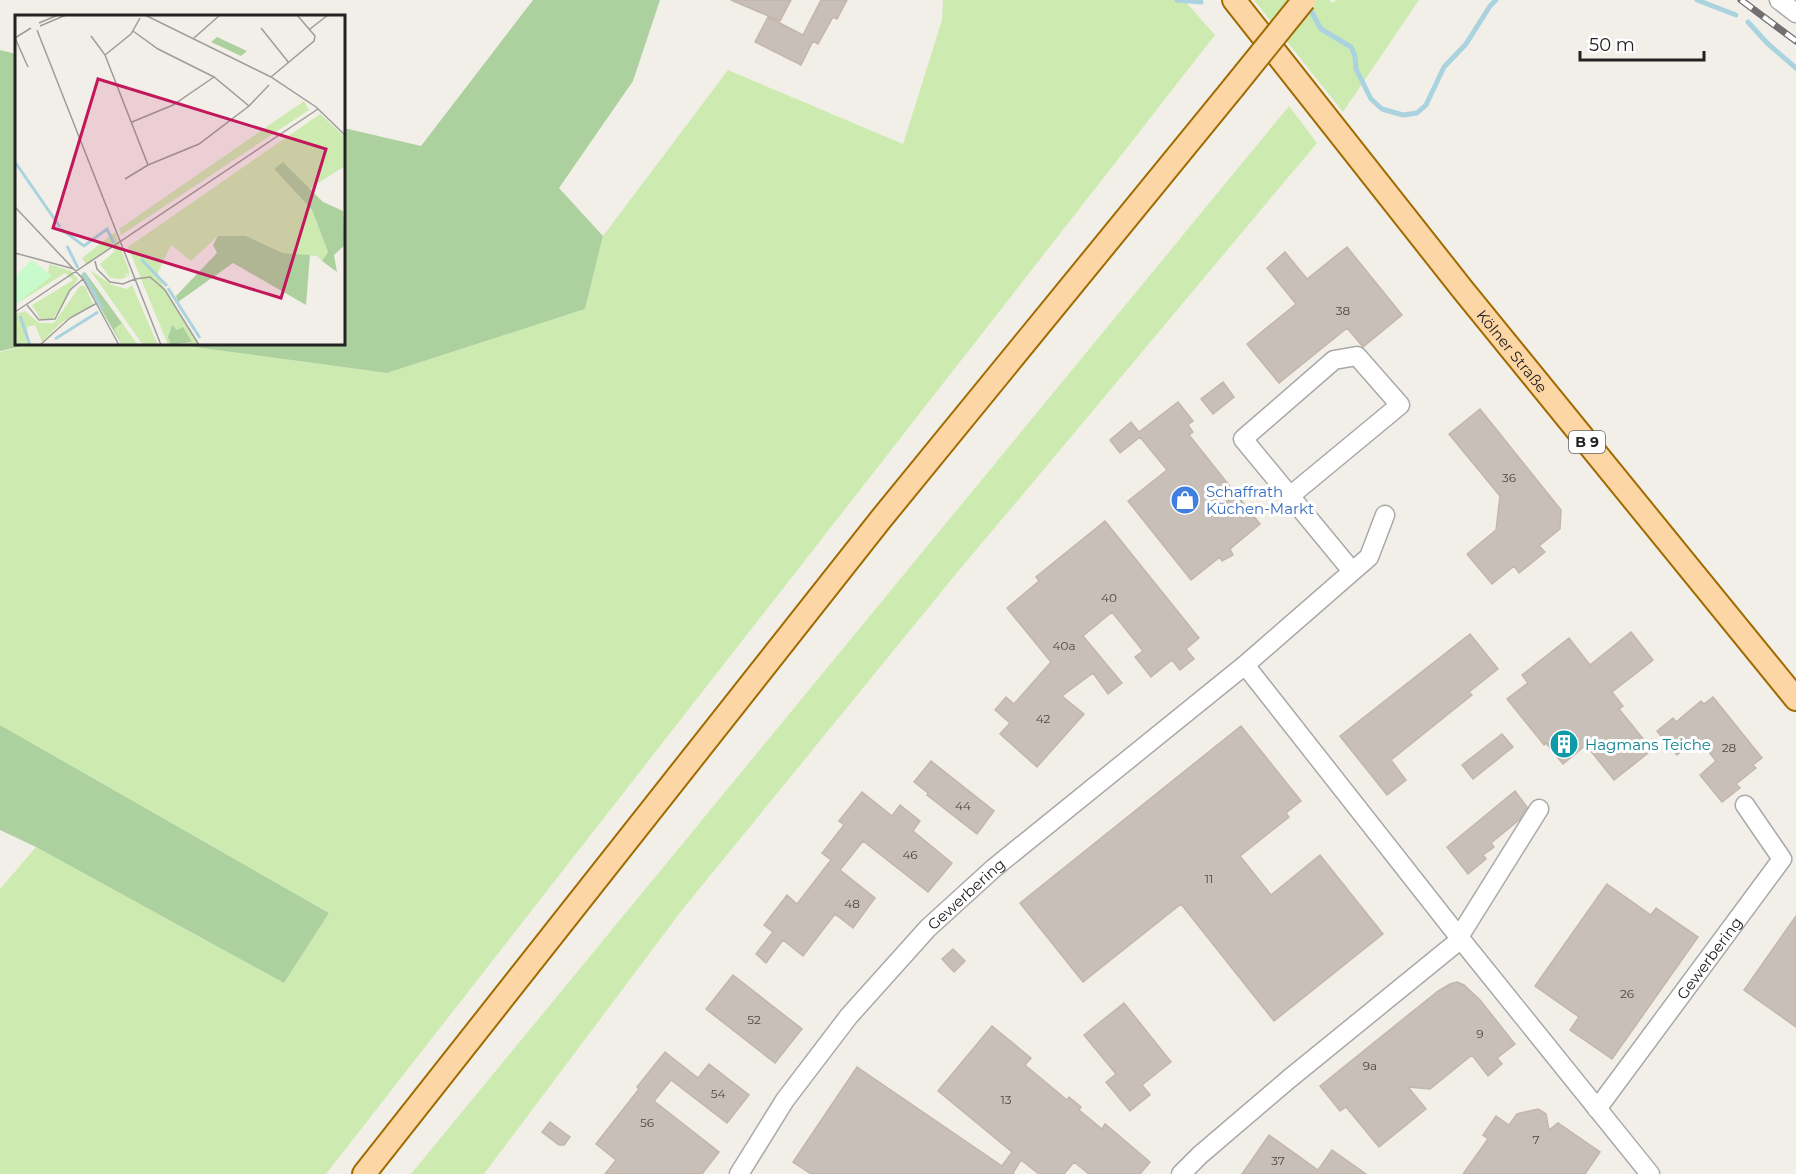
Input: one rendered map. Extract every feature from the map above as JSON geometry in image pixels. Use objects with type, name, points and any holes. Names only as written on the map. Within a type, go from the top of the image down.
[{"type":"main road","name":"Kölner Straße","points":[[1234,0],[1463,290],[1796,699]]},
{"type":"main road","points":[[364,1174],[881,519],[1304,0]]},
{"type":"street","points":[[1779,0],[1796,14]]},
{"type":"street","points":[[1290,496],[1400,405],[1358,356],[1334,360],[1243,439],[1290,496],[1352,571]]},
{"type":"street","name":"Gewerbering","points":[[739,1174],[785,1100],[849,1016],[928,928],[994,868],[1245,665],[1369,556],[1384,515]]},
{"type":"street","points":[[1245,665],[1650,1174]]},
{"type":"street","name":"Gewerbering","points":[[1597,1109],[1782,859],[1745,805]]},
{"type":"street","points":[[1181,1174],[1289,1078],[1460,938],[1539,808]]},
{"type":"green space","points":[[533,0],[660,0],[633,81],[559,188],[603,236],[585,309],[387,373],[179,345],[345,345],[345,128],[421,146]]},
{"type":"green space","points":[[943,0],[1184,0],[1215,35],[326,1174],[0,1174],[0,889],[36,847],[284,983],[329,913],[0,725],[0,352],[31,345],[179,345],[387,373],[585,309],[603,236],[728,70],[903,144],[942,20]]},
{"type":"green space","points":[[1254,0],[1329,0],[1333,3],[1336,0],[1419,0],[1343,112]]},
{"type":"green space","points":[[0,50],[15,54],[15,345],[28,345],[0,351]]},
{"type":"green space","points":[[1289,106],[1317,143],[951,580],[682,910],[484,1174],[411,1174]]},
{"type":"green space","points":[[0,725],[329,913],[284,983],[36,847],[0,830]]},
{"type":"building","points":[[731,0],[791,0],[780,21]]},
{"type":"building","points":[[821,0],[847,0],[837,19],[833,17],[818,44],[813,41],[801,65],[755,42],[768,17],[803,35]]},
{"type":"building","points":[[1347,247],[1402,315],[1363,347],[1347,328],[1279,383],[1247,344],[1296,304],[1267,268],[1285,252],[1307,279]]},
{"type":"building","points":[[1223,382],[1234,397],[1213,414],[1201,399]]},
{"type":"building","name":"Schaffrath Küchen-Markt","points":[[1178,402],[1193,421],[1188,425],[1193,432],[1189,435],[1260,524],[1230,549],[1233,555],[1222,561],[1220,557],[1191,580],[1128,501],[1167,470],[1140,437],[1120,453],[1110,440],[1131,422],[1139,432]]},
{"type":"building","points":[[1480,409],[1561,510],[1560,529],[1539,546],[1545,552],[1519,573],[1514,566],[1492,584],[1467,554],[1496,530],[1500,496],[1449,434]]},
{"type":"building","points":[[1105,521],[1199,638],[1186,649],[1194,659],[1180,670],[1172,660],[1151,677],[1135,657],[1143,651],[1112,612],[1083,636],[1122,683],[1108,694],[1093,673],[1062,696],[1084,714],[1037,767],[1000,734],[1010,723],[995,710],[1006,697],[1014,704],[1051,662],[1007,608],[1039,581],[1036,577]]},
{"type":"building","points":[[1631,632],[1653,660],[1612,692],[1623,706],[1619,709],[1652,750],[1614,780],[1586,745],[1563,764],[1546,743],[1544,745],[1507,699],[1528,683],[1522,675],[1569,638],[1590,665]]},
{"type":"building","points":[[1470,634],[1498,669],[1469,692],[1472,695],[1391,760],[1406,780],[1387,795],[1340,736]]},
{"type":"building","points":[[1713,697],[1762,758],[1753,765],[1756,768],[1736,784],[1740,788],[1722,802],[1700,775],[1716,761],[1698,738],[1677,755],[1657,731],[1673,718],[1676,722],[1701,701],[1704,704]]},
{"type":"building","points":[[1241,726],[1301,801],[1286,813],[1289,817],[1240,856],[1271,895],[1320,855],[1383,934],[1274,1021],[1181,904],[1083,982],[1020,903]]},
{"type":"building","points":[[1502,734],[1513,747],[1473,779],[1462,765]]},
{"type":"building","points":[[931,761],[994,811],[977,834],[914,782]]},
{"type":"building","points":[[1515,791],[1527,807],[1519,820],[1491,843],[1494,847],[1483,855],[1486,859],[1468,874],[1447,847]]},
{"type":"building","points":[[862,792],[892,816],[900,805],[920,821],[913,831],[952,863],[928,892],[863,841],[840,870],[875,898],[853,928],[835,914],[803,956],[783,940],[766,963],[756,954],[773,932],[764,925],[787,895],[797,904],[831,860],[822,853],[844,825],[839,821]]},
{"type":"building","points":[[1607,884],[1651,915],[1656,908],[1698,937],[1612,1059],[1570,1030],[1579,1017],[1535,986]]},
{"type":"building","points":[[1796,916],[1796,1027],[1744,990]]},
{"type":"building","points":[[953,949],[965,961],[954,972],[942,959]]},
{"type":"building","points":[[733,975],[802,1029],[775,1063],[706,1009]]},
{"type":"building","points":[[1457,982],[1464,985],[1480,1000],[1515,1044],[1497,1058],[1502,1064],[1488,1076],[1472,1055],[1430,1089],[1408,1087],[1426,1109],[1379,1147],[1346,1107],[1340,1111],[1320,1086],[1438,991]]},
{"type":"building","points":[[1124,1003],[1171,1062],[1142,1085],[1150,1095],[1130,1111],[1106,1082],[1116,1074],[1084,1035]]},
{"type":"building","points":[[992,1026],[1031,1058],[1025,1065],[1067,1100],[1069,1097],[1081,1107],[1079,1110],[1102,1129],[1105,1124],[1150,1162],[1140,1174],[1089,1174],[1074,1162],[1064,1174],[1039,1174],[1021,1160],[1014,1174],[811,1174],[793,1162],[857,1067],[1002,1166],[1012,1152],[938,1091]]},
{"type":"building","points":[[665,1052],[698,1078],[709,1064],[749,1095],[727,1123],[671,1080],[654,1101],[719,1152],[702,1174],[605,1174],[616,1160],[596,1144]]},
{"type":"building","points":[[1538,1109],[1546,1114],[1549,1130],[1558,1123],[1600,1152],[1585,1174],[1463,1174],[1488,1139],[1483,1135],[1496,1116],[1509,1125],[1517,1114]]},
{"type":"building","points":[[550,1122],[570,1137],[564,1145],[559,1145],[542,1132]]},
{"type":"building","points":[[1269,1135],[1318,1170],[1332,1150],[1366,1174],[1242,1174]]},
{"type":"waterway","points":[[1177,0],[1201,2]]},
{"type":"waterway","points":[[1308,5],[1321,29],[1351,47],[1355,56],[1356,69],[1371,99],[1382,109],[1403,115],[1417,113],[1426,105],[1444,67],[1466,44],[1496,0]]},
{"type":"waterway","points":[[1697,0],[1736,15]]},
{"type":"waterway","points":[[1748,22],[1767,43],[1796,68]]},
{"type":"railway","points":[[1741,0],[1796,41]]},
{"type":"place","name":"Schaffrath Küchen-Markt","points":[[1185,500]]},
{"type":"place","name":"Hagmans Teiche","points":[[1564,744]]}]
